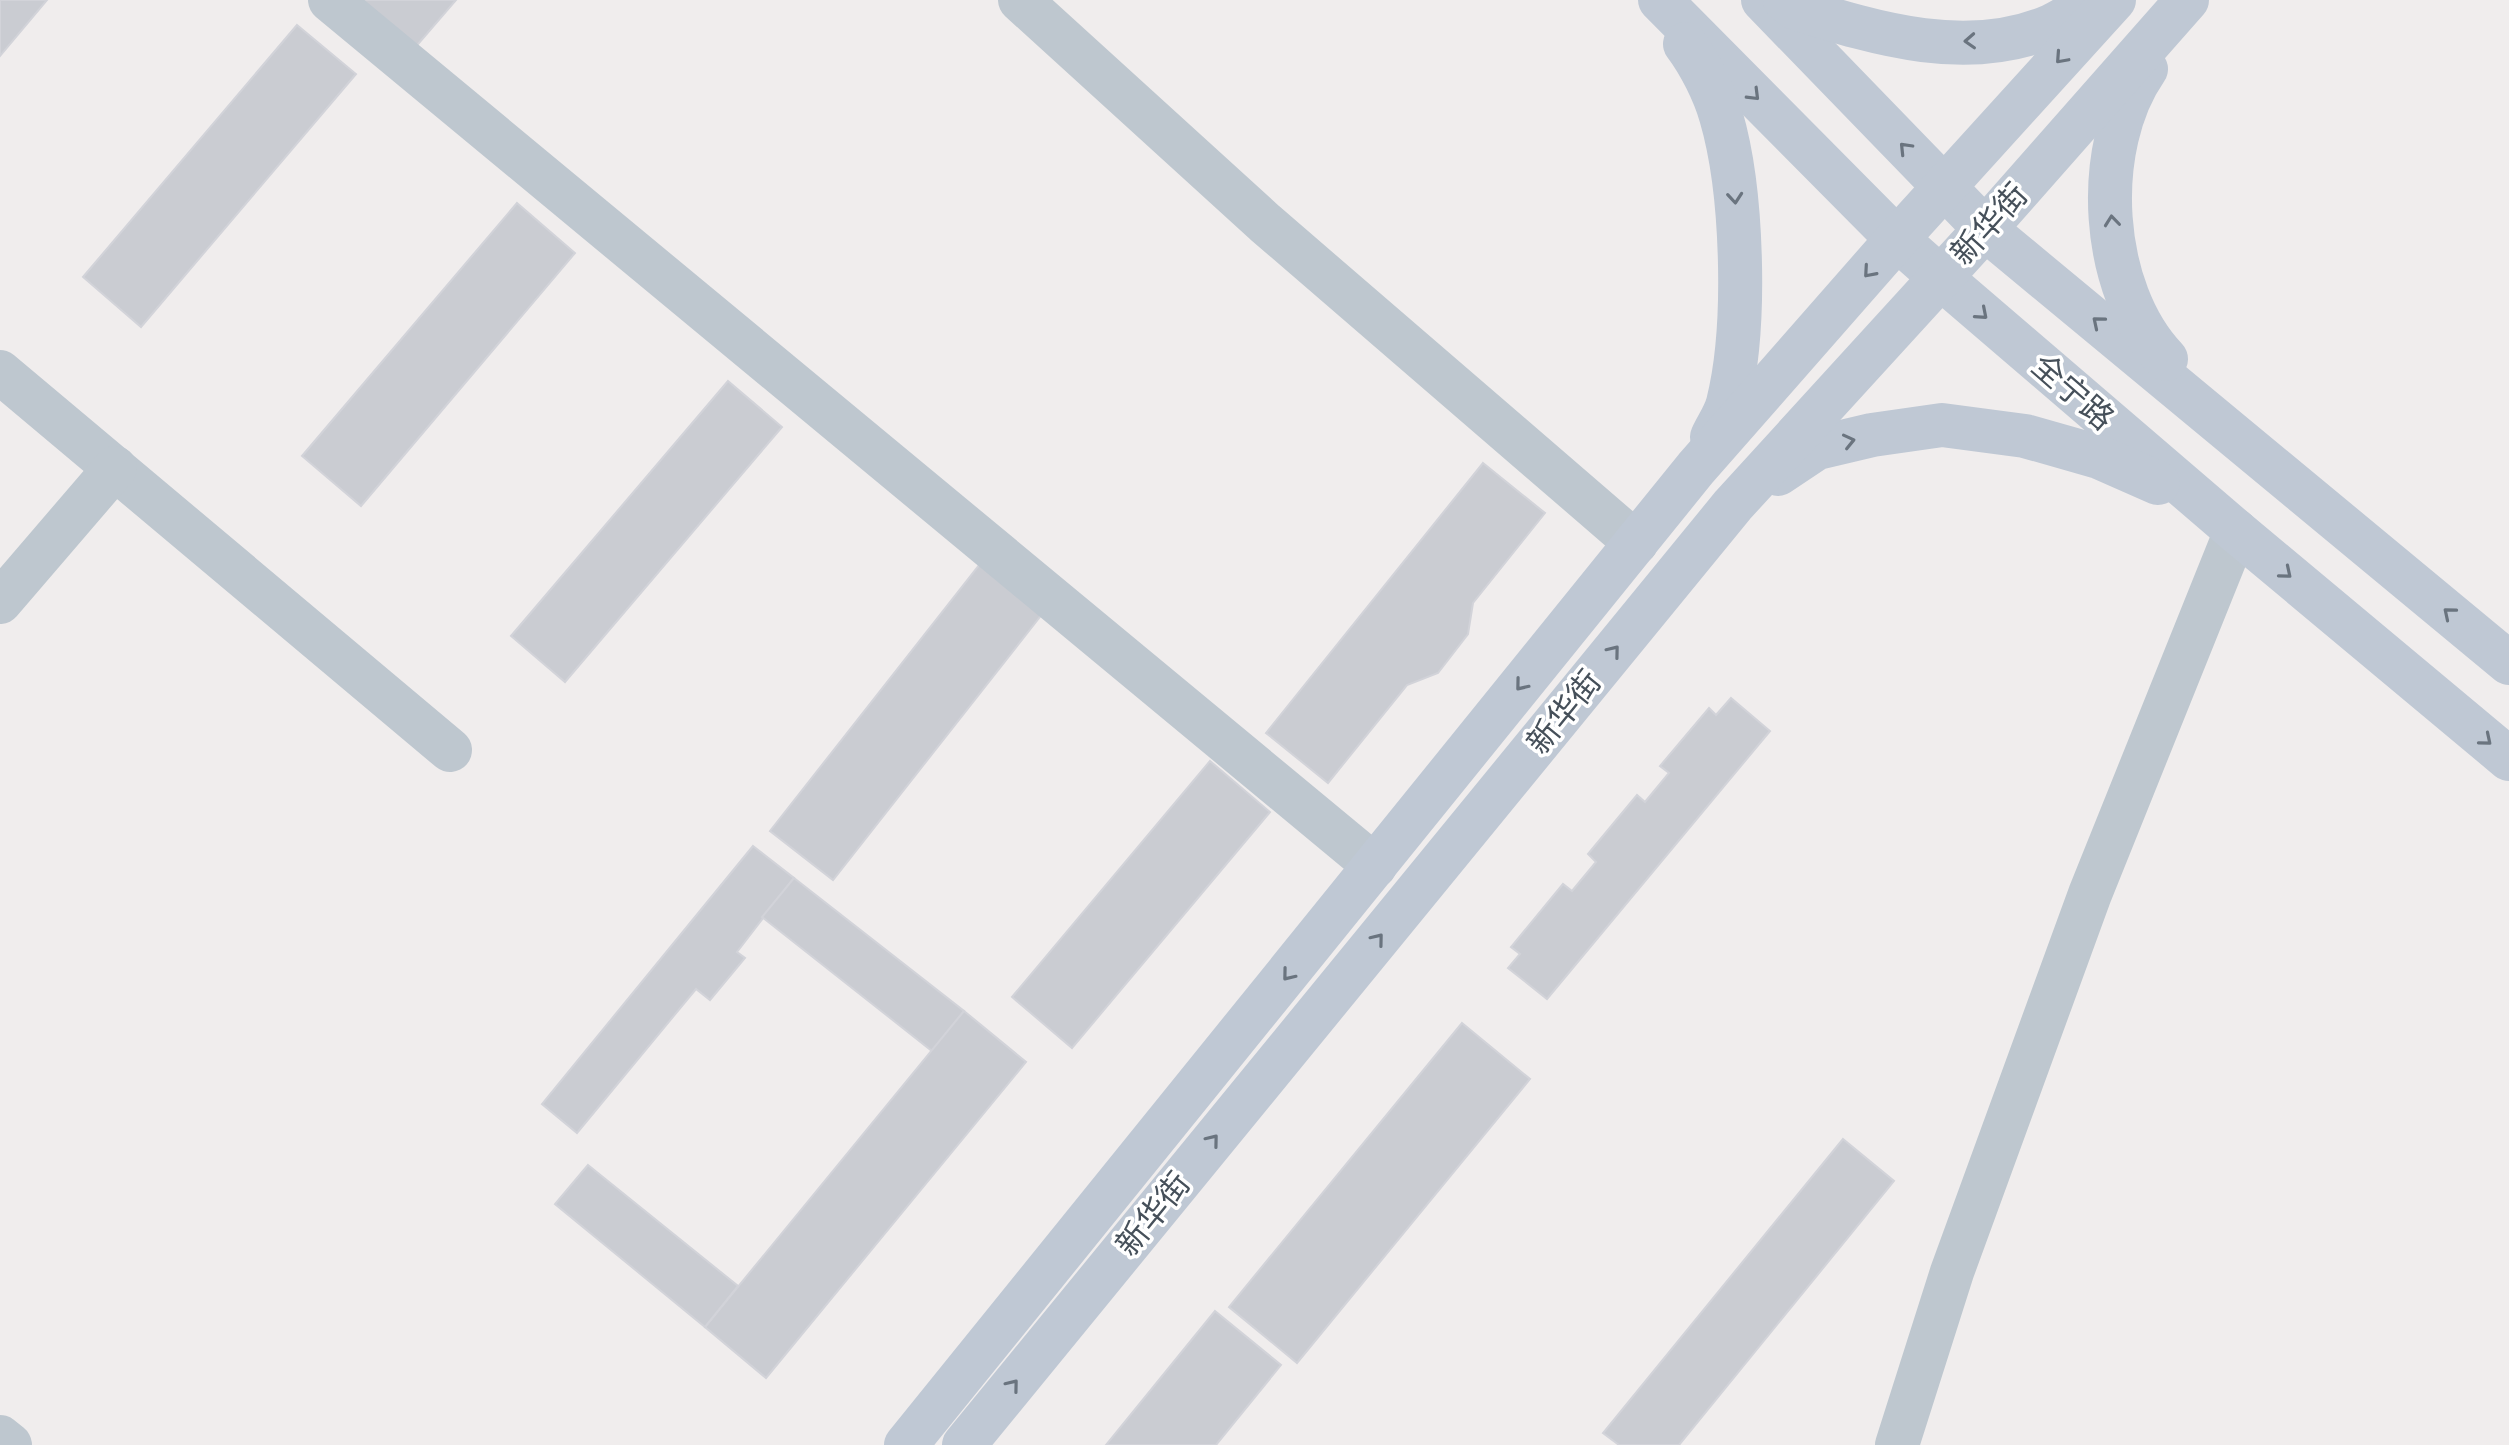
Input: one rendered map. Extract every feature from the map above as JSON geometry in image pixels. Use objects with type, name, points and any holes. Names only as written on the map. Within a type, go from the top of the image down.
[{"type":"main road","points":[[1653,0],[1694,55],[1721,114],[1733,182],[1740,265],[1737,344],[1727,406],[1696,468]]},
{"type":"main road","name":"全宁路","points":[[1660,0],[1897,239],[2220,517],[2509,759]]},
{"type":"main road","points":[[1763,0],[1985,229],[2509,663]]},
{"type":"main road","points":[[1785,0],[1795,8],[1886,35],[1942,42],[2004,39],[2052,25],[2095,0]]},
{"type":"main road","name":"新华街","points":[[906,1445],[1696,468],[1897,239],[2114,0]]},
{"type":"main road","name":"新华街","points":[[964,1445],[1733,505],[1941,278],[2187,0]]},
{"type":"main road","points":[[2194,0],[2139,80],[2121,115],[2112,165],[2111,209],[2117,261],[2131,306],[2153,345],[2250,448]]},
{"type":"main road","points":[[1733,505],[1817,448],[1872,435],[1942,425],[2025,436],[2099,457],[2220,517]]},
{"type":"street","points":[[330,0],[1375,866]]},
{"type":"street","points":[[1020,0],[1265,223],[1636,543]]},
{"type":"street","points":[[0,372],[450,750]]},
{"type":"street","points":[[0,602],[115,468]]},
{"type":"street","points":[[1897,1445],[1952,1272],[2090,894],[2220,517]]},
{"type":"street","points":[[0,1437],[10,1445]]},
{"type":"building","points":[[0,0],[47,0],[0,56]]},
{"type":"building","points":[[354,0],[456,0],[412,51]]},
{"type":"building","points":[[297,25],[356,74],[141,327],[83,277]]},
{"type":"building","points":[[517,203],[575,253],[361,506],[302,456]]},
{"type":"building","points":[[728,381],[782,427],[565,682],[511,636]]},
{"type":"building","points":[[1483,463],[1545,513],[1473,603],[1468,634],[1438,673],[1407,685],[1328,783],[1266,733]]},
{"type":"building","points":[[980,564],[1043,613],[833,880],[770,831]]},
{"type":"building","points":[[1731,698],[1770,731],[1547,999],[1508,968],[1520,954],[1511,947],[1563,884],[1572,891],[1596,862],[1588,854],[1637,795],[1645,802],[1669,773],[1660,766],[1709,708],[1716,715]]},
{"type":"building","points":[[1210,761],[1270,812],[1072,1048],[1012,997]]},
{"type":"building","points":[[753,846],[794,878],[737,952],[745,958],[710,1000],[696,989],[577,1133],[542,1104]]},
{"type":"building","points":[[794,878],[964,1011],[932,1051],[762,917]]},
{"type":"building","points":[[964,1011],[1026,1062],[766,1378],[705,1327]]},
{"type":"building","points":[[1462,1023],[1530,1079],[1297,1363],[1229,1307]]},
{"type":"building","points":[[1843,1139],[1894,1181],[1679,1445],[1619,1445],[1603,1433]]},
{"type":"building","points":[[588,1165],[738,1286],[705,1327],[555,1204]]},
{"type":"building","points":[[1215,1311],[1281,1365],[1216,1445],[1106,1445]]}]
